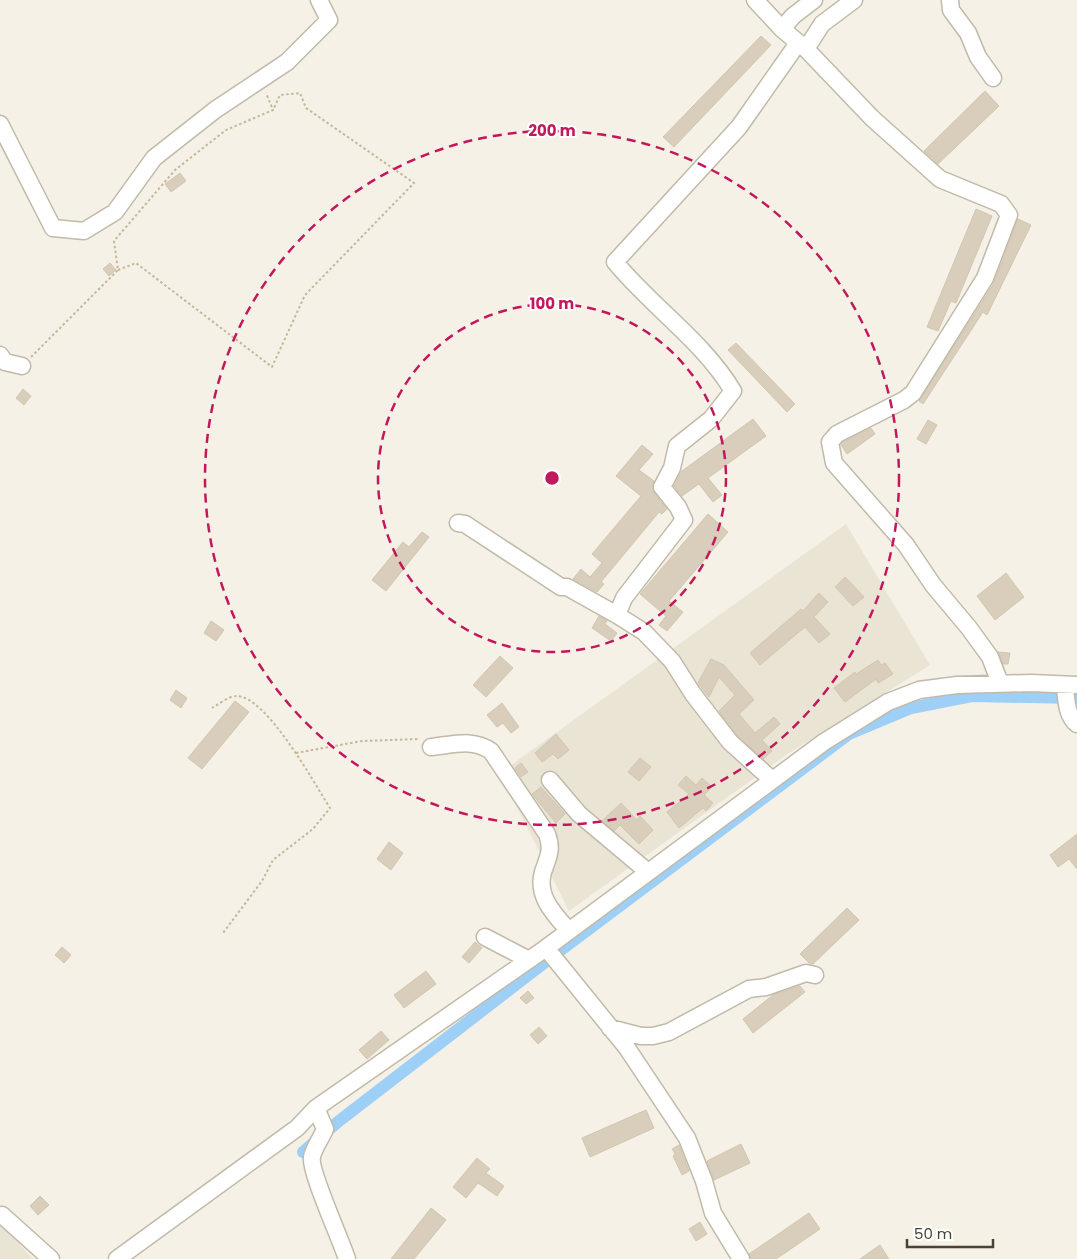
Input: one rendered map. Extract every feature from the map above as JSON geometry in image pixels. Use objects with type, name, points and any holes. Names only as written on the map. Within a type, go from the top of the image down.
[{"type":"street","points":[[0,124],[53,228],[84,231],[115,212],[154,158],[215,110],[287,62],[329,20],[319,0]]},
{"type":"street","points":[[755,0],[872,118],[940,179],[1002,204],[1009,215],[985,278],[913,393],[904,400],[837,434],[830,442],[834,463],[900,537],[933,585],[969,628],[990,657],[1000,683]]},
{"type":"street","points":[[782,29],[793,16],[814,0]]},
{"type":"street","points":[[617,615],[624,598],[684,520],[678,507],[662,487],[672,468],[677,446],[711,419],[733,392],[720,370],[675,323],[636,287],[615,262],[739,127],[802,46],[822,24],[854,0]]},
{"type":"street","points":[[950,0],[951,10],[968,33],[978,57],[993,78]]},
{"type":"street","points":[[0,355],[6,362],[22,366]]},
{"type":"street","points":[[458,523],[464,524],[561,587],[567,587],[644,632],[672,661],[693,694],[730,742],[771,779]]},
{"type":"street","points":[[117,1259],[292,1132],[316,1108],[546,948],[771,779],[854,721],[888,702],[919,690],[1000,683],[1071,685],[1067,705],[1077,724]]},
{"type":"street","points":[[431,748],[472,742],[480,744],[491,751],[546,834],[551,845],[550,855],[542,874],[544,894],[548,906],[569,931]]},
{"type":"street","points":[[550,780],[579,814],[648,872]]},
{"type":"street","points":[[485,937],[529,960]]},
{"type":"street","points":[[546,948],[627,1048],[687,1138],[704,1181],[713,1213],[741,1259]]},
{"type":"street","points":[[610,1028],[641,1036],[653,1036],[669,1032],[749,989],[766,987],[806,973],[815,975]]},
{"type":"street","points":[[316,1108],[324,1129],[312,1158],[312,1170],[347,1259]]},
{"type":"street","points":[[2,1214],[51,1259]]},
{"type":"path","points":[[261,80],[273,110]]},
{"type":"path","points":[[22,366],[118,270],[136,263],[272,367],[305,295],[414,183],[306,108],[300,94],[280,95],[273,110],[226,130],[175,170],[114,241],[118,270]]},
{"type":"path","points":[[212,708],[234,696],[246,697],[264,711],[296,754],[330,808],[313,829],[273,860],[262,882],[223,933]]},
{"type":"path","points":[[296,754],[362,741],[421,739],[431,748]]},
{"type":"shaded area","points":[[846,524],[930,665],[789,753],[569,911],[500,773]]},
{"type":"shaded area","points":[[0,1223],[33,1259],[0,1259]]},
{"type":"building","points":[[761,36],[771,45],[674,147],[663,137]]},
{"type":"building","points":[[985,91],[999,106],[938,164],[924,151]]},
{"type":"building","points":[[180,173],[186,181],[171,192],[165,184]]},
{"type":"building","points":[[976,209],[992,216],[956,303],[951,301],[938,331],[927,327]]},
{"type":"building","points":[[1018,219],[1031,225],[987,315],[983,312],[923,404],[919,401],[994,283]]},
{"type":"building","points":[[110,263],[116,270],[109,276],[103,269]]},
{"type":"building","points":[[736,343],[795,404],[787,412],[728,350]]},
{"type":"building","points":[[23,389],[31,396],[24,405],[16,398]]},
{"type":"building","points":[[753,419],[766,436],[708,478],[722,495],[713,502],[699,484],[682,496],[674,486],[682,471]]},
{"type":"building","points":[[928,420],[937,425],[926,444],[917,439]]},
{"type":"building","points":[[871,428],[875,434],[847,454],[841,445],[843,442]]},
{"type":"building","points":[[642,445],[653,454],[639,470],[654,481],[654,493],[667,509],[662,514],[659,512],[601,582],[604,584],[597,592],[573,579],[581,569],[590,577],[602,563],[592,554],[641,496],[616,476]]},
{"type":"building","points":[[708,514],[728,532],[669,601],[683,612],[667,631],[659,625],[666,616],[640,594]]},
{"type":"building","points":[[422,532],[429,537],[386,591],[372,580],[403,542],[409,547]]},
{"type":"building","points":[[1006,573],[1024,597],[995,620],[977,596]]},
{"type":"building","points":[[845,577],[864,597],[853,606],[835,587]]},
{"type":"building","points":[[819,593],[828,602],[814,617],[830,634],[819,643],[805,627],[760,665],[750,653],[801,609],[803,611]]},
{"type":"building","points":[[599,616],[607,621],[605,624],[617,633],[611,641],[592,628]]},
{"type":"building","points":[[211,621],[224,630],[216,641],[204,633]]},
{"type":"building","points":[[998,652],[1010,653],[1008,664],[1003,664]]},
{"type":"building","points":[[500,656],[513,668],[486,697],[473,685]]},
{"type":"building","points":[[711,659],[724,665],[754,700],[739,714],[755,733],[774,717],[780,724],[762,740],[772,751],[763,759],[737,735],[719,711],[735,695],[719,677],[709,697],[698,683]]},
{"type":"building","points":[[878,660],[881,665],[885,663],[893,674],[878,683],[876,679],[845,702],[834,688],[855,672],[856,674]]},
{"type":"building","points":[[176,690],[187,698],[181,708],[170,700]]},
{"type":"building","points":[[235,701],[249,712],[202,769],[188,758]]},
{"type":"building","points":[[502,703],[519,727],[511,733],[503,723],[497,727],[487,715]]},
{"type":"building","points":[[556,734],[569,750],[558,759],[553,754],[542,762],[535,753]]},
{"type":"building","points":[[640,758],[651,767],[639,781],[628,772]]},
{"type":"building","points":[[521,763],[528,772],[521,777],[515,768]]},
{"type":"building","points":[[686,776],[696,785],[702,778],[712,787],[704,795],[713,803],[706,811],[703,808],[679,828],[667,812],[689,794],[678,785]]},
{"type":"building","points":[[541,787],[565,814],[556,823],[532,794]]},
{"type":"building","points":[[621,803],[637,820],[640,816],[653,830],[639,844],[620,825],[614,831],[602,821]]},
{"type":"building","points":[[1077,834],[1077,869],[1069,859],[1058,867],[1050,855]]},
{"type":"building","points":[[389,842],[403,853],[391,870],[377,859]]},
{"type":"building","points":[[847,908],[859,920],[813,964],[809,963],[800,954]]},
{"type":"building","points":[[475,942],[482,948],[469,963],[462,957]]},
{"type":"building","points":[[62,947],[71,955],[64,963],[55,955]]},
{"type":"building","points":[[426,971],[436,984],[404,1008],[394,995]]},
{"type":"building","points":[[800,986],[805,992],[753,1033],[743,1019],[773,995]]},
{"type":"building","points":[[528,991],[534,998],[526,1004],[520,998]]},
{"type":"building","points":[[539,1027],[547,1036],[538,1044],[530,1035]]},
{"type":"building","points":[[381,1031],[389,1040],[367,1059],[359,1050]]},
{"type":"building","points":[[646,1110],[654,1128],[590,1157],[582,1138]]},
{"type":"building","points":[[741,1144],[750,1163],[714,1180],[707,1161]]},
{"type":"building","points":[[679,1145],[689,1171],[682,1175],[673,1156],[675,1154],[672,1149]]},
{"type":"building","points":[[477,1158],[490,1169],[486,1173],[504,1186],[497,1196],[478,1183],[466,1198],[453,1187]]},
{"type":"building","points":[[40,1196],[49,1205],[38,1215],[30,1206]]},
{"type":"building","points":[[431,1208],[446,1220],[414,1259],[391,1259]]},
{"type":"building","points":[[809,1213],[820,1229],[776,1259],[751,1259],[749,1254]]},
{"type":"building","points":[[700,1222],[707,1234],[696,1241],[689,1229]]},
{"type":"building","points":[[880,1245],[889,1259],[860,1259]]},
{"type":"waterway","points":[[303,1152],[339,1121],[557,953],[849,734],[911,708],[972,696],[1077,698]]}]
